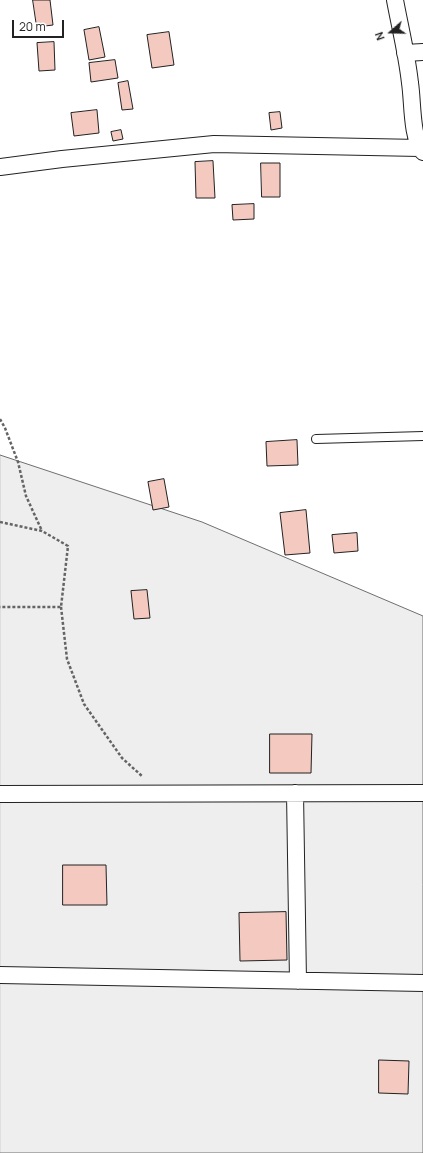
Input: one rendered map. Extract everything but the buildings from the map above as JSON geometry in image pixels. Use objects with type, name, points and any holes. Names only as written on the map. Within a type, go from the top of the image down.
[{"type":"street","points":[[0,167],[62,159],[214,144],[422,150],[415,131],[410,82],[395,0]]},
{"type":"street","points":[[405,53],[423,52]]},
{"type":"street","points":[[296,793],[298,981]]},
{"type":"street","points":[[0,794],[423,793]]},
{"type":"street","points":[[0,975],[423,983]]},
{"type":"lane","points":[[316,439],[423,436]]},
{"type":"path","points":[[0,419],[18,462],[26,496],[42,531]]},
{"type":"path","points":[[0,522],[42,531],[68,546],[61,607],[67,659],[84,704],[122,758],[161,794]]},
{"type":"path","points":[[0,607],[61,607]]},
{"type":"shaded area","points":[[0,455],[202,522],[423,616],[423,1153],[0,1153]]}]
